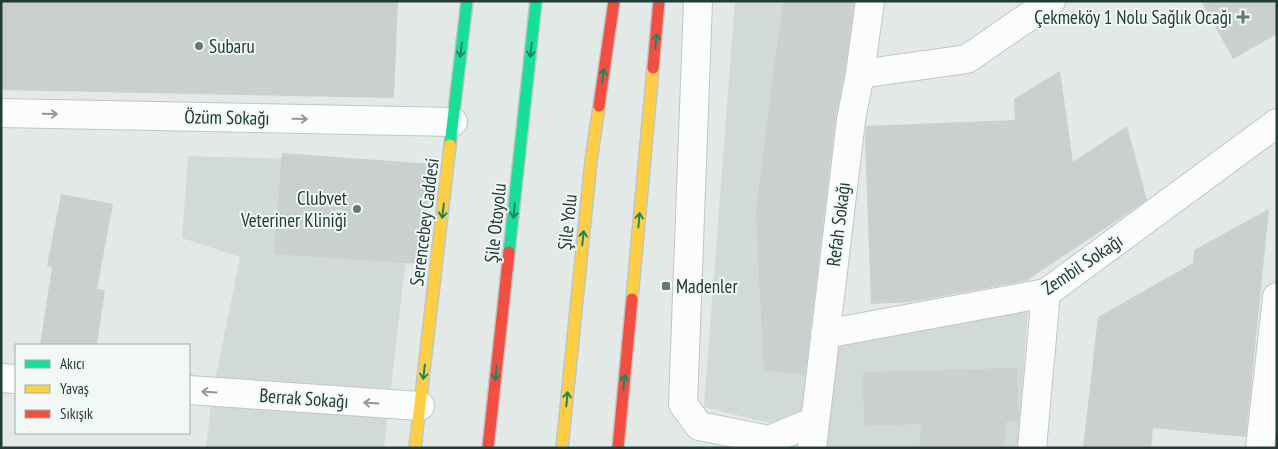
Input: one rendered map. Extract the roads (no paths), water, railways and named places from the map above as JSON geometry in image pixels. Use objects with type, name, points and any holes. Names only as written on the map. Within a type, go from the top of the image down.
[{"type":"main road","name":"Serencebey Caddesi","points":[[415,448],[467,1]]},
{"type":"main road","name":"Şile Otoyolu","points":[[488,448],[536,1]]},
{"type":"main road","name":"Şile Yolu","points":[[562,448],[591,161],[614,1]]},
{"type":"main road","points":[[618,448],[659,1]]},
{"type":"street","points":[[698,1],[683,404],[699,426],[769,440],[815,421]]},
{"type":"street","name":"Refah Sokağı","points":[[812,448],[851,120],[860,74],[870,1]]},
{"type":"street","points":[[860,74],[967,59],[1051,1]]},
{"type":"street","name":"Özüm Sokağı","points":[[1,113],[453,122]]},
{"type":"street","name":"Zembil Sokağı","points":[[825,334],[1046,293],[1277,123]]},
{"type":"street","points":[[1032,448],[1046,293]]},
{"type":"street","points":[[1260,448],[1277,297]]},
{"type":"street","points":[[1,378],[15,379]]},
{"type":"street","name":"Berrak Sokağı","points":[[190,390],[420,406]]},
{"type":"place","name":"Çekmeköy 1 Nolu Sağlık Ocağı","points":[[1243,17]]},
{"type":"place","name":"Subaru","points":[[199,46]]},
{"type":"place","name":"Clubvet Veteriner Kliniği","points":[[357,209]]},
{"type":"place","name":"Madenler","points":[[666,286]]}]
